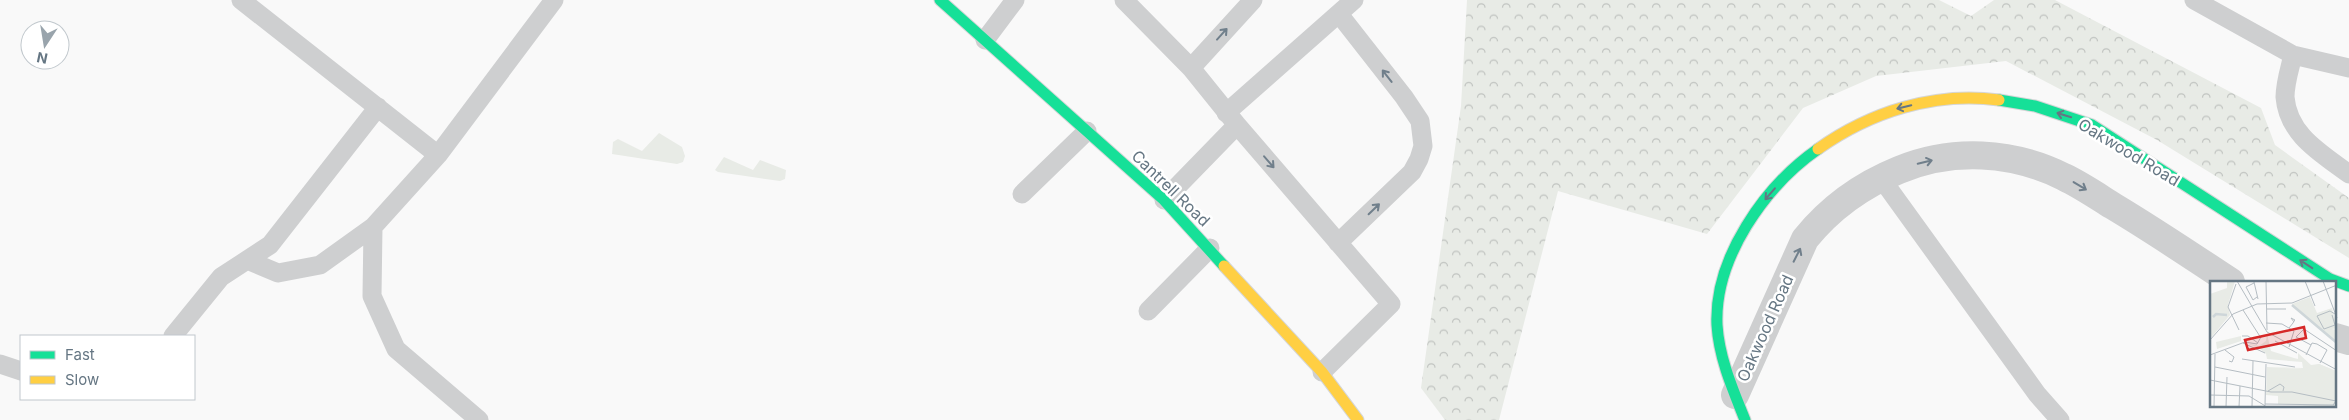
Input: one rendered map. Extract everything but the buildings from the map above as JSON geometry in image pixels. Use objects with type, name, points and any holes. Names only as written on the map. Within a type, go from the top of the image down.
[{"type":"street","name":"Cantrell Road","points":[[940,0],[1164,200],[1322,372],[1358,420]]},
{"type":"street","name":"Oakwood Road","points":[[1740,408],[1723,365],[1719,347],[1717,310],[1725,272],[1741,236],[1763,202],[1806,157],[1859,124],[1897,109],[1936,100],[1978,98],[2024,103],[2070,116],[2092,126],[2335,281]]},
{"type":"street","name":"Oakwood Road","points":[[1740,408],[1805,239],[1856,192],[1881,178],[1912,165],[1950,156],[1984,155],[2024,162],[2064,176],[2145,225],[2229,281]]},
{"type":"street","name":"Oakwood Road","points":[[2336,281],[2349,286]]},
{"type":"street","points":[[2336,337],[2349,341]]},
{"type":"lane","points":[[242,0],[438,155]]},
{"type":"lane","points":[[246,260],[278,273],[320,265],[373,227],[438,155],[554,0]]},
{"type":"lane","points":[[985,40],[1015,0]]},
{"type":"lane","points":[[1124,0],[1191,68],[1232,119],[1392,304],[1322,372]]},
{"type":"lane","points":[[1191,68],[1253,0]]},
{"type":"lane","points":[[1164,200],[1232,119],[1354,0]]},
{"type":"lane","points":[[2194,0],[2293,55],[2349,68]]},
{"type":"lane","points":[[1338,243],[1412,172],[1423,146],[1420,121],[1404,97],[1339,14]]},
{"type":"lane","points":[[2293,55],[2285,96],[2289,116],[2305,141],[2349,174]]},
{"type":"lane","points":[[174,335],[221,277],[270,245],[378,107]]},
{"type":"lane","points":[[1022,194],[1087,131]]},
{"type":"lane","points":[[1881,178],[2037,394],[2060,420]]},
{"type":"lane","points":[[373,227],[372,296],[396,349],[479,420]]},
{"type":"lane","points":[[1148,310],[1210,248]]},
{"type":"lane","points":[[0,364],[20,371]]},
{"type":"green space","points":[[1467,0],[1939,0],[1971,16],[1994,0],[2055,0],[2261,108],[2275,145],[2349,198],[2349,258],[2157,140],[2006,61],[1876,76],[1803,108],[1707,234],[1558,191],[1499,420],[1445,420],[1421,388],[1461,106]]},
{"type":"green space","points":[[659,133],[682,147],[685,156],[683,162],[677,164],[612,154],[613,142],[618,139],[642,151]]},
{"type":"green space","points":[[724,157],[753,170],[760,160],[786,170],[785,179],[780,181],[718,172],[715,170]]},
{"type":"traffic: fast","points":[[940,0],[1164,200],[1224,266]]},
{"type":"traffic: fast","points":[[1999,100],[2035,106],[2092,125],[2335,281]]},
{"type":"traffic: fast","points":[[1745,420],[1727,374],[1718,337],[1718,300],[1724,274],[1746,226],[1762,203],[1798,164],[1818,149]]},
{"type":"traffic: fast","points":[[2336,281],[2349,286]]},
{"type":"traffic: slow","points":[[1818,149],[1859,124],[1904,107],[1951,99],[1999,100]]},
{"type":"traffic: slow","points":[[1224,266],[1322,372],[1358,420]]}]
